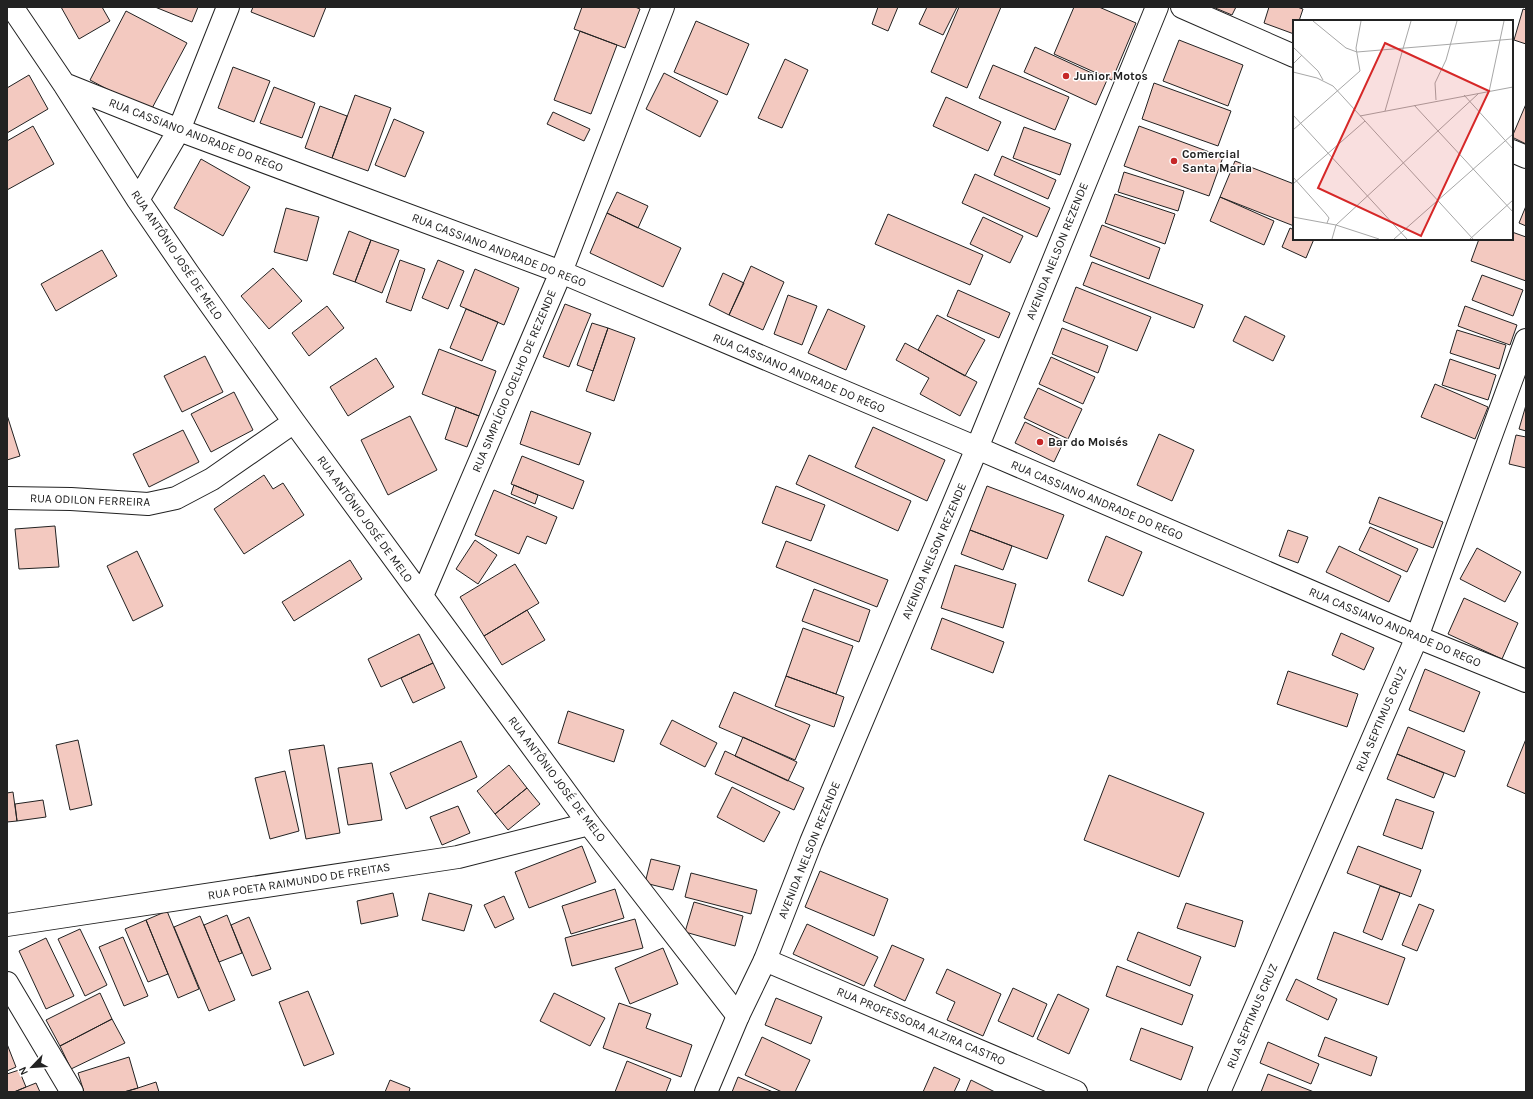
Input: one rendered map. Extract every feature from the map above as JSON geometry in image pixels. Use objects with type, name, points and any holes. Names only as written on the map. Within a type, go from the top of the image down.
[{"type":"street","name":"RUA ANTÔNIO JOSÉ DE MELO","points":[[12,7],[64,84],[138,200],[294,422],[589,824],[738,1016]]},
{"type":"street","points":[[138,200],[179,130],[228,7]]},
{"type":"street","name":"RUA SIMPLÍCIO COELHO DE REZENDE","points":[[422,596],[561,272],[663,7]]},
{"type":"street","name":"AVENIDA NELSON REZENDE","points":[[706,1092],[738,1016],[765,960],[811,842],[977,448],[1157,7]]},
{"type":"street","points":[[1182,7],[1293,56]]},
{"type":"street","name":"RUA CASSIANO ANDRADE DO REGO","points":[[64,84],[179,130],[561,272],[977,448],[1417,637],[1526,681]]},
{"type":"street","points":[[1513,151],[1526,157]]},
{"type":"street","name":"RUA SEPTIMUS CRUZ","points":[[1219,1092],[1417,637],[1526,340]]},
{"type":"street","name":"RUA ODILON FERREIRA","points":[[7,498],[71,499],[148,504],[176,498],[212,479],[294,422]]},
{"type":"street","name":"RUA POETA RAIMUNDO DE FREITAS","points":[[7,925],[458,857],[589,824]]},
{"type":"street","name":"RUA PROFESSORA ALZIRA CASTRO","points":[[765,960],[1076,1092]]},
{"type":"street","points":[[7,983],[72,1092]]},
{"type":"building","points":[[61,7],[102,7],[110,21],[79,39]]},
{"type":"building","points":[[155,7],[198,7],[192,22]]},
{"type":"building","points":[[253,7],[326,7],[314,37],[251,12]]},
{"type":"building","points":[[582,7],[635,7],[640,9],[625,48],[574,29]]},
{"type":"building","points":[[878,7],[898,7],[888,31],[872,24]]},
{"type":"building","points":[[927,7],[957,7],[943,35],[919,24]]},
{"type":"building","points":[[959,7],[1001,7],[967,88],[931,72]]},
{"type":"building","points":[[1074,7],[1099,7],[1136,23],[1112,80],[1054,54]]},
{"type":"building","points":[[1213,7],[1236,7],[1232,15]]},
{"type":"building","points":[[1269,7],[1297,7],[1303,9],[1299,20],[1293,20],[1293,34],[1264,23]]},
{"type":"building","points":[[1523,9],[1526,10],[1526,44],[1514,40]]},
{"type":"building","points":[[126,11],[187,43],[150,112],[90,80]]},
{"type":"building","points":[[696,21],[749,44],[727,95],[674,72]]},
{"type":"building","points":[[580,31],[617,45],[591,114],[554,100]]},
{"type":"building","points":[[1179,40],[1243,65],[1228,106],[1163,81]]},
{"type":"building","name":"Junior Motos","points":[[1035,47],[1107,80],[1096,105],[1024,72]]},
{"type":"building","points":[[785,59],[808,70],[782,128],[758,118]]},
{"type":"building","points":[[993,65],[1069,97],[1055,130],[979,98]]},
{"type":"building","points":[[233,67],[270,81],[254,122],[218,108]]},
{"type":"building","points":[[664,73],[718,101],[700,137],[646,109]]},
{"type":"building","points":[[29,75],[48,109],[7,133],[7,88]]},
{"type":"building","points":[[1154,83],[1231,111],[1218,146],[1142,119]]},
{"type":"building","points":[[274,87],[315,103],[302,138],[260,123]]},
{"type":"building","points":[[355,95],[391,108],[368,171],[332,158]]},
{"type":"building","points":[[946,97],[1001,122],[988,151],[933,126]]},
{"type":"building","points":[[1526,104],[1526,144],[1513,138]]},
{"type":"building","points":[[320,106],[347,116],[332,158],[305,148]]},
{"type":"building","points":[[553,112],[590,129],[584,141],[547,124]]},
{"type":"building","points":[[394,119],[424,132],[405,177],[375,165]]},
{"type":"building","points":[[33,126],[54,164],[7,190],[7,141]]},
{"type":"building","name":"Comercial Santa Maria","points":[[1139,126],[1223,157],[1209,196],[1124,166]]},
{"type":"building","points":[[1024,127],[1071,144],[1060,175],[1013,158]]},
{"type":"building","points":[[1002,156],[1056,180],[1048,199],[994,175]]},
{"type":"building","points":[[201,159],[250,187],[223,236],[174,208]]},
{"type":"building","points":[[1235,161],[1293,184],[1293,226],[1220,197]]},
{"type":"building","points":[[1124,172],[1184,191],[1178,211],[1118,192]]},
{"type":"building","points":[[975,174],[1050,208],[1037,237],[962,203]]},
{"type":"building","points":[[617,192],[648,206],[638,228],[607,213]]},
{"type":"building","points":[[1115,194],[1175,214],[1165,244],[1105,223]]},
{"type":"building","points":[[1220,197],[1274,221],[1264,245],[1210,221]]},
{"type":"building","points":[[1526,206],[1526,226],[1519,223]]},
{"type":"building","points":[[286,208],[319,217],[307,261],[274,252]]},
{"type":"building","points":[[607,213],[681,248],[663,287],[590,253]]},
{"type":"building","points":[[888,214],[983,255],[970,285],[875,244]]},
{"type":"building","points":[[983,217],[1023,236],[1010,263],[970,244]]},
{"type":"building","points":[[1102,225],[1160,248],[1149,279],[1090,256]]},
{"type":"building","points":[[1290,228],[1293,230],[1293,240],[1314,240],[1306,258],[1282,247]]},
{"type":"building","points":[[349,231],[371,240],[355,282],[333,274]]},
{"type":"building","points":[[1513,232],[1526,237],[1526,281],[1471,261],[1479,240],[1513,240]]},
{"type":"building","points":[[371,240],[399,250],[382,293],[355,282]]},
{"type":"building","points":[[102,250],[117,276],[56,311],[41,284]]},
{"type":"building","points":[[400,260],[425,269],[411,311],[386,302]]},
{"type":"building","points":[[438,260],[464,271],[448,309],[422,298]]},
{"type":"building","points":[[1092,262],[1203,305],[1194,328],[1083,285]]},
{"type":"building","points":[[751,266],[784,282],[763,330],[729,315]]},
{"type":"building","points":[[273,268],[302,301],[269,329],[241,296]]},
{"type":"building","points":[[475,269],[519,288],[504,325],[460,306]]},
{"type":"building","points":[[723,273],[744,283],[729,315],[709,305]]},
{"type":"building","points":[[1482,275],[1523,290],[1513,316],[1472,300]]},
{"type":"building","points":[[1076,287],[1151,317],[1137,351],[1063,321]]},
{"type":"building","points":[[958,290],[1010,313],[999,338],[947,316]]},
{"type":"building","points":[[788,295],[817,306],[802,345],[774,334]]},
{"type":"building","points":[[565,304],[591,314],[569,367],[543,357]]},
{"type":"building","points":[[327,306],[344,328],[309,356],[292,333]]},
{"type":"building","points":[[1465,306],[1517,325],[1510,345],[1458,326]]},
{"type":"building","points":[[466,309],[498,322],[482,361],[450,348]]},
{"type":"building","points":[[828,309],[865,326],[846,370],[808,353]]},
{"type":"building","points":[[937,315],[985,340],[965,376],[918,350]]},
{"type":"building","points":[[1245,316],[1285,336],[1273,361],[1233,341]]},
{"type":"building","points":[[592,323],[608,328],[593,371],[577,365]]},
{"type":"building","points":[[608,328],[635,338],[614,401],[586,391]]},
{"type":"building","points":[[1062,328],[1108,346],[1098,373],[1052,354]]},
{"type":"building","points":[[1457,330],[1506,345],[1499,369],[1450,353]]},
{"type":"building","points":[[905,343],[977,382],[960,416],[920,394],[929,378],[896,360]]},
{"type":"building","points":[[439,349],[496,371],[479,416],[422,394]]},
{"type":"building","points":[[205,356],[223,392],[182,412],[164,376]]},
{"type":"building","points":[[1051,357],[1095,377],[1083,404],[1039,384]]},
{"type":"building","points":[[376,358],[394,387],[348,416],[330,387]]},
{"type":"building","points":[[1450,359],[1496,375],[1488,400],[1442,385]]},
{"type":"building","points":[[1435,384],[1488,407],[1475,439],[1421,417]]},
{"type":"building","points":[[1038,388],[1082,409],[1068,439],[1024,418]]},
{"type":"building","points":[[234,392],[253,430],[211,452],[191,414]]},
{"type":"building","points":[[1526,405],[1526,431],[1519,429]]},
{"type":"building","points":[[456,407],[479,416],[467,447],[445,439]]},
{"type":"building","points":[[531,411],[591,433],[579,465],[520,444]]},
{"type":"building","points":[[7,415],[20,456],[7,460]]},
{"type":"building","points":[[410,416],[437,470],[388,495],[361,440]]},
{"type":"building","name":"Bar do Moisés","points":[[1025,422],[1064,441],[1054,462],[1015,443]]},
{"type":"building","points":[[873,427],[945,460],[927,501],[855,467]]},
{"type":"building","points":[[183,430],[199,462],[149,487],[133,454]]},
{"type":"building","points":[[1159,434],[1194,450],[1172,501],[1137,485]]},
{"type":"building","points":[[1516,435],[1526,437],[1526,468],[1509,464]]},
{"type":"building","points":[[809,455],[911,501],[898,531],[796,484]]},
{"type":"building","points":[[522,456],[584,481],[573,509],[511,484]]},
{"type":"building","points":[[264,475],[273,489],[283,483],[304,515],[244,554],[214,509]]},
{"type":"building","points":[[514,485],[538,495],[535,504],[511,494]]},
{"type":"building","points":[[776,486],[825,505],[811,541],[762,523]]},
{"type":"building","points":[[987,486],[1064,515],[1047,559],[970,530]]},
{"type":"building","points":[[494,490],[557,517],[546,544],[527,536],[519,554],[475,535]]},
{"type":"building","points":[[1379,497],[1443,522],[1433,548],[1369,523]]},
{"type":"building","points":[[55,526],[59,567],[19,569],[15,529]]},
{"type":"building","points":[[1370,527],[1418,549],[1407,572],[1359,550]]},
{"type":"building","points":[[970,530],[1012,546],[1003,570],[961,554]]},
{"type":"building","points":[[1288,530],[1308,537],[1298,563],[1279,556]]},
{"type":"building","points":[[1106,536],[1142,552],[1123,596],[1088,581]]},
{"type":"building","points":[[475,540],[497,555],[478,584],[456,569]]},
{"type":"building","points":[[786,541],[888,580],[877,607],[776,567]]},
{"type":"building","points":[[1339,546],[1401,576],[1389,602],[1326,572]]},
{"type":"building","points":[[1477,548],[1521,572],[1505,602],[1460,579]]},
{"type":"building","points":[[137,551],[163,606],[133,621],[107,566]]},
{"type":"building","points":[[350,560],[362,579],[294,621],[282,602]]},
{"type":"building","points":[[515,564],[539,603],[484,636],[460,597]]},
{"type":"building","points":[[955,565],[1016,584],[1003,628],[941,608]]},
{"type":"building","points":[[814,589],[870,610],[859,642],[802,621]]},
{"type":"building","points":[[1464,598],[1518,623],[1502,659],[1448,634]]},
{"type":"building","points":[[527,610],[545,640],[502,665],[484,636]]},
{"type":"building","points":[[942,618],[1004,642],[993,673],[931,649]]},
{"type":"building","points":[[803,628],[853,646],[836,694],[786,676]]},
{"type":"building","points":[[1341,633],[1374,648],[1364,670],[1332,655]]},
{"type":"building","points":[[419,634],[433,663],[381,687],[368,659]]},
{"type":"building","points":[[433,663],[445,688],[413,703],[401,678]]},
{"type":"building","points":[[1425,669],[1480,692],[1464,732],[1409,710]]},
{"type":"building","points":[[1288,671],[1358,694],[1347,727],[1277,704]]},
{"type":"building","points":[[786,676],[844,697],[834,727],[775,706]]},
{"type":"building","points":[[734,692],[810,725],[795,760],[719,727]]},
{"type":"building","points":[[568,711],[624,730],[614,762],[558,743]]},
{"type":"building","points":[[672,720],[717,743],[705,767],[660,744]]},
{"type":"building","points":[[1408,727],[1465,751],[1455,777],[1397,754]]},
{"type":"building","points":[[743,737],[797,762],[788,781],[735,756]]},
{"type":"building","points":[[1526,739],[1526,794],[1507,786]]},
{"type":"building","points":[[78,740],[92,805],[70,810],[56,745]]},
{"type":"building","points":[[461,741],[477,777],[406,809],[390,773]]},
{"type":"building","points":[[324,745],[340,833],[306,839],[289,750]]},
{"type":"building","points":[[725,751],[804,788],[794,810],[715,774]]},
{"type":"building","points":[[1397,754],[1444,773],[1434,798],[1387,779]]},
{"type":"building","points":[[372,763],[382,820],[348,825],[338,768]]},
{"type":"building","points":[[509,765],[527,788],[495,814],[477,791]]},
{"type":"building","points":[[285,771],[299,831],[270,839],[255,778]]},
{"type":"building","points":[[1109,775],[1204,813],[1179,877],[1084,840]]},
{"type":"building","points":[[732,787],[780,812],[764,842],[717,817]]},
{"type":"building","points":[[527,788],[540,804],[508,830],[495,814]]},
{"type":"building","points":[[13,792],[17,821],[7,822],[7,793]]},
{"type":"building","points":[[1396,799],[1434,812],[1422,849],[1383,835]]},
{"type":"building","points":[[43,800],[46,817],[17,821],[15,804]]},
{"type":"building","points":[[458,806],[470,833],[442,845],[430,817]]},
{"type":"building","points":[[582,846],[596,882],[529,908],[515,872]]},
{"type":"building","points":[[1358,846],[1421,870],[1411,897],[1347,873]]},
{"type":"building","points":[[651,859],[680,866],[673,890],[645,883]]},
{"type":"building","points":[[820,871],[888,899],[874,936],[805,907]]},
{"type":"building","points":[[691,873],[757,890],[751,914],[685,897]]},
{"type":"building","points":[[1380,886],[1400,893],[1382,940],[1363,932]]},
{"type":"building","points":[[615,889],[624,918],[571,934],[562,906]]},
{"type":"building","points":[[393,893],[398,916],[361,924],[357,901]]},
{"type":"building","points":[[429,893],[472,905],[464,931],[422,920]]},
{"type":"building","points":[[504,896],[514,919],[495,928],[484,905]]},
{"type":"building","points":[[694,902],[743,916],[735,946],[685,932]]},
{"type":"building","points":[[1186,903],[1243,921],[1235,947],[1177,928]]},
{"type":"building","points":[[1419,904],[1434,910],[1417,951],[1402,945]]},
{"type":"building","points":[[167,911],[199,989],[178,998],[146,920]]},
{"type":"building","points":[[227,915],[242,953],[219,962],[204,925]]},
{"type":"building","points":[[200,916],[235,1000],[209,1011],[174,927]]},
{"type":"building","points":[[249,917],[271,969],[252,976],[231,925]]},
{"type":"building","points":[[635,919],[643,948],[572,966],[565,938]]},
{"type":"building","points":[[146,920],[168,974],[148,982],[125,929]]},
{"type":"building","points":[[807,924],[878,957],[864,986],[793,954]]},
{"type":"building","points":[[80,929],[107,985],[85,996],[58,939]]},
{"type":"building","points":[[1138,932],[1201,957],[1190,986],[1127,960]]},
{"type":"building","points":[[1334,932],[1405,958],[1388,1005],[1317,979]]},
{"type":"building","points":[[123,937],[148,996],[124,1006],[99,947]]},
{"type":"building","points":[[46,938],[74,996],[46,1009],[19,951]]},
{"type":"building","points":[[892,945],[924,959],[905,1001],[874,986]]},
{"type":"building","points":[[663,948],[678,984],[630,1004],[615,968]]},
{"type":"building","points":[[1117,966],[1193,995],[1182,1025],[1106,996]]},
{"type":"building","points":[[947,969],[1001,994],[983,1036],[947,1020],[955,1002],[936,993]]},
{"type":"building","points":[[1296,979],[1337,999],[1328,1020],[1286,1000]]},
{"type":"building","points":[[1013,988],[1047,1004],[1033,1037],[998,1021]]},
{"type":"building","points":[[308,991],[334,1054],[304,1066],[279,1002]]},
{"type":"building","points":[[100,993],[112,1019],[60,1046],[46,1020]]},
{"type":"building","points":[[554,993],[605,1018],[590,1046],[540,1021]]},
{"type":"building","points":[[1058,994],[1089,1009],[1069,1054],[1037,1039]]},
{"type":"building","points":[[776,998],[822,1017],[811,1044],[765,1025]]},
{"type":"building","points":[[619,1003],[651,1014],[646,1028],[692,1045],[681,1077],[603,1048]]},
{"type":"building","points":[[112,1019],[125,1043],[71,1069],[60,1046]]},
{"type":"building","points":[[1141,1028],[1193,1047],[1181,1080],[1130,1060]]},
{"type":"building","points":[[762,1037],[810,1060],[795,1092],[782,1092],[745,1075]]},
{"type":"building","points":[[1325,1037],[1377,1057],[1371,1076],[1318,1056]]},
{"type":"building","points":[[1268,1042],[1319,1064],[1311,1084],[1260,1063]]},
{"type":"building","points":[[7,1044],[16,1067],[7,1071]]},
{"type":"building","points":[[129,1057],[138,1088],[124,1092],[84,1092],[78,1073]]},
{"type":"building","points":[[627,1061],[671,1079],[666,1092],[615,1092]]},
{"type":"building","points":[[934,1067],[960,1079],[954,1092],[923,1092]]},
{"type":"building","points":[[19,1070],[26,1087],[14,1092],[7,1092],[7,1074]]},
{"type":"building","points":[[1268,1074],[1314,1092],[1261,1092]]},
{"type":"building","points":[[738,1077],[773,1092],[732,1092]]},
{"type":"building","points":[[390,1080],[410,1088],[409,1092],[385,1092]]},
{"type":"building","points":[[971,1080],[995,1092],[966,1092]]},
{"type":"building","points":[[156,1082],[159,1092],[124,1092],[138,1088]]},
{"type":"building","points":[[36,1083],[40,1092],[14,1092],[26,1087]]},
{"type":"place","name":"Junior Motos","points":[[1066,76]]},
{"type":"place","name":"Comercial Santa Maria","points":[[1174,161]]},
{"type":"place","name":"Bar do Moisés","points":[[1040,442]]}]
